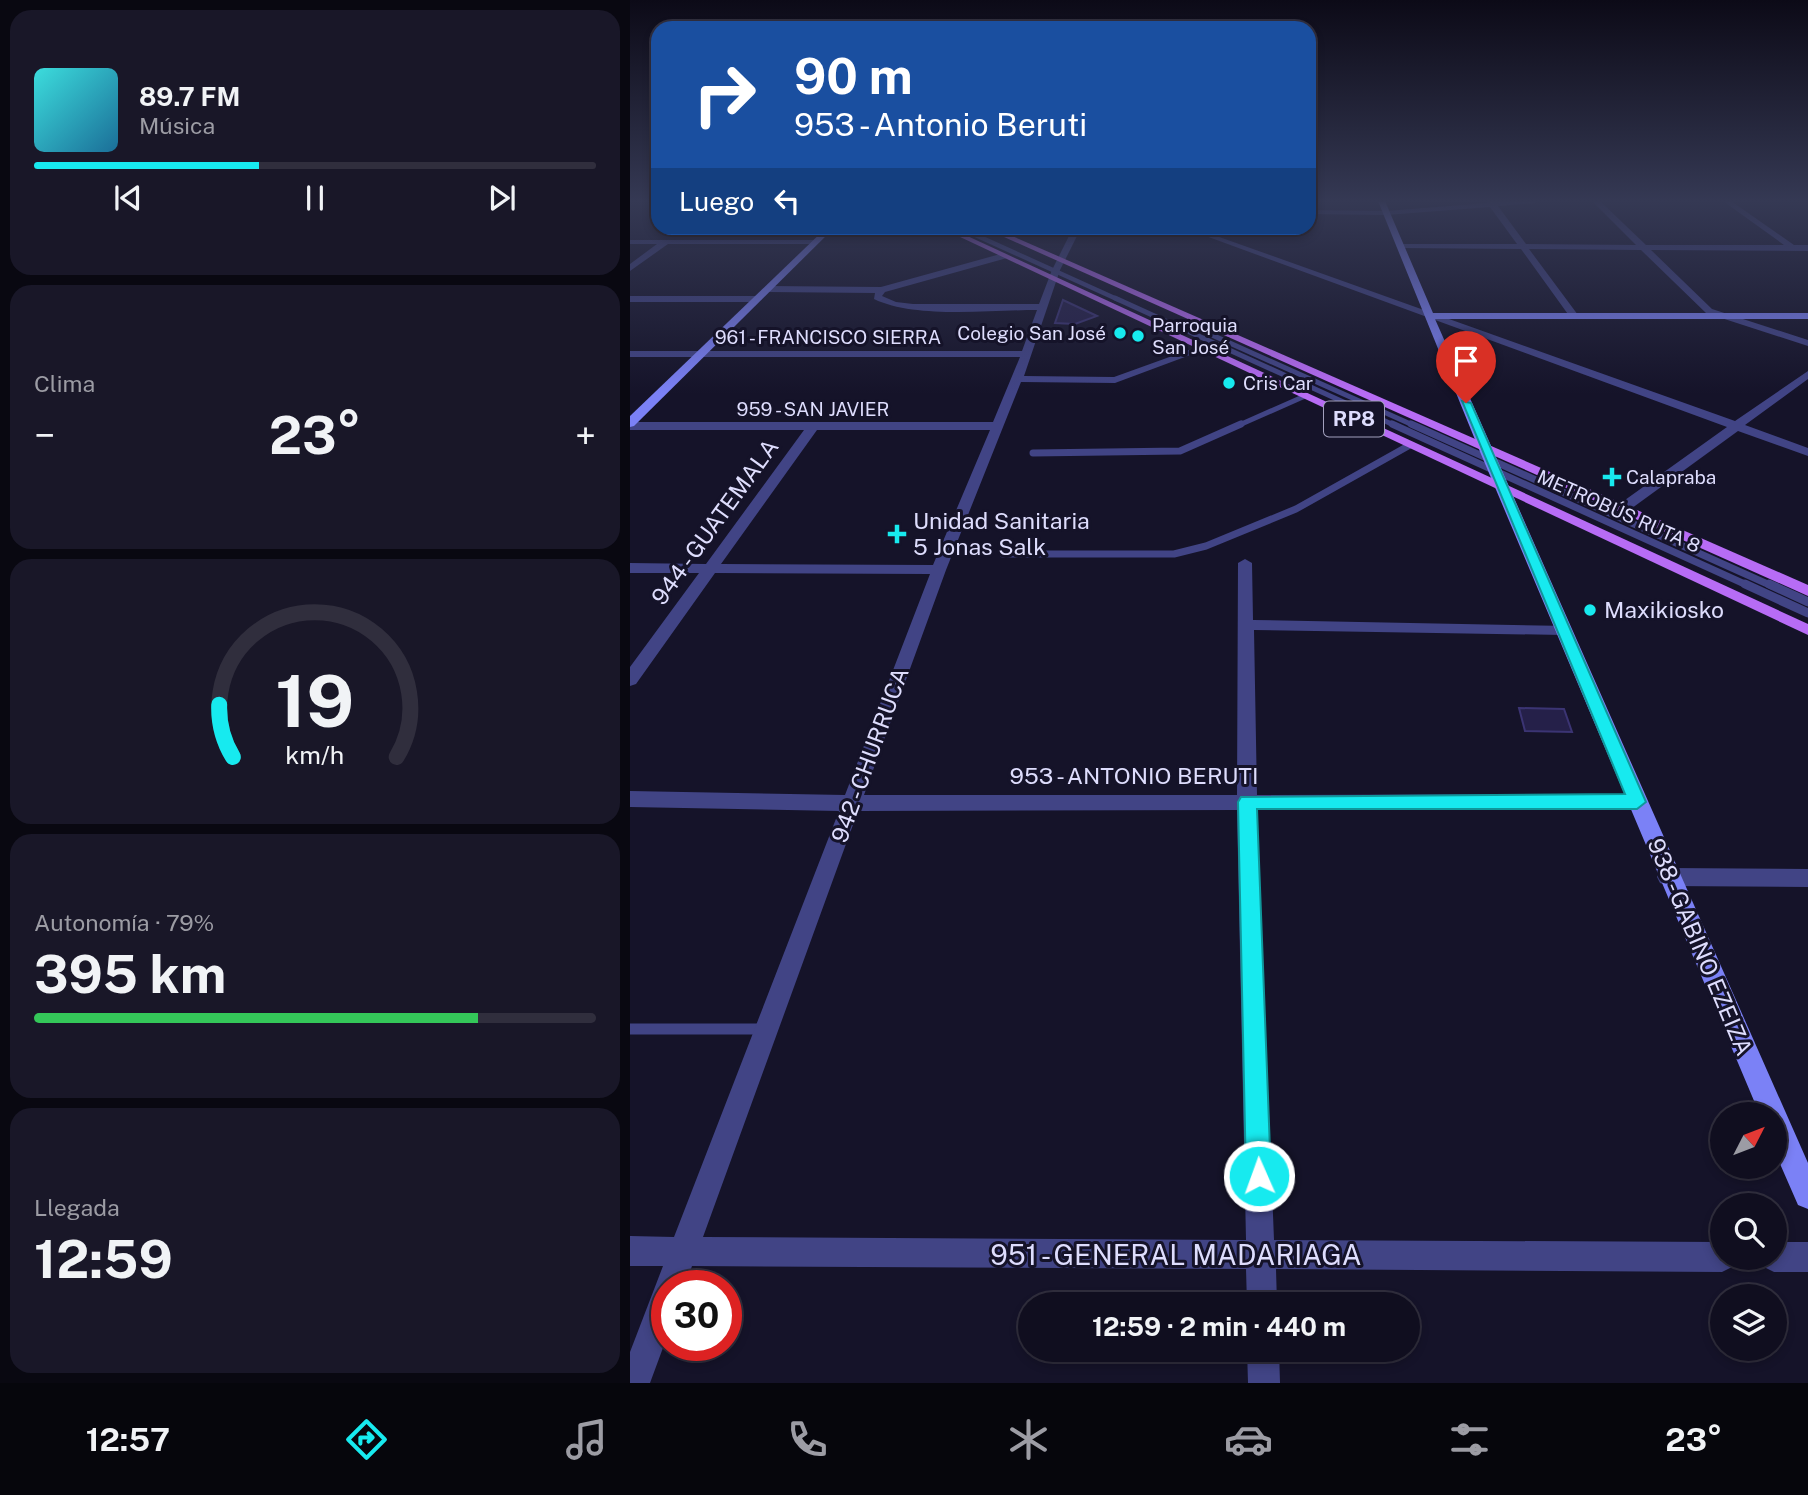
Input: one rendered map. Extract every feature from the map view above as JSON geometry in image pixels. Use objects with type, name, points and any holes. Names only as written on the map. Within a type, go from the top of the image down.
[{"type":"main road","name":"RP8","points":[[1044,266],[1280,356],[1808,591]]},
{"type":"main road","name":"RP8","points":[[1052,266],[1204,348],[1808,630]]},
{"type":"street","points":[[630,424],[791,266]]},
{"type":"street","points":[[768,289],[881,290],[969,266]]},
{"type":"street","name":"942 - CHURRUCA","points":[[676,1270],[939,570],[1017,379],[1060,266]]},
{"type":"street","points":[[1292,266],[1808,452]]},
{"type":"street","name":"938 - GABINO EZEIZA","points":[[1409,266],[1668,877],[1768,1102]]},
{"type":"street","points":[[1537,266],[1573,315]]},
{"type":"street","points":[[1664,266],[1717,315],[1808,343]]},
{"type":"street","points":[[881,290],[877,297],[903,306],[1045,307]]},
{"type":"street","points":[[630,299],[757,299]]},
{"type":"street","points":[[1431,316],[1808,316]]},
{"type":"street","points":[[1017,379],[1115,380],[1204,348]]},
{"type":"street","name":"961 - FRANCISCO SIERRA","points":[[630,354],[1026,354]]},
{"type":"street","points":[[1623,508],[1808,374]]},
{"type":"street","name":"959 - SAN JAVIER","points":[[630,424],[996,426]]},
{"type":"street","name":"944 - GUATEMALA","points":[[630,680],[813,426]]},
{"type":"street","points":[[1245,563],[1247,802],[1262,1292]]},
{"type":"street","points":[[630,568],[939,570]]},
{"type":"street","points":[[1247,625],[1563,630]]},
{"type":"street","name":"953 - ANTONIO BERUTI","points":[[630,799],[853,803],[1637,802]]},
{"type":"street","points":[[1668,877],[1808,878]]},
{"type":"street","name":"938 - GABINO EZEIZA","points":[[1787,1146],[1808,1195]]},
{"type":"street","name":"951 - GENERAL MADARIAGA","points":[[630,1251],[1261,1257],[1710,1257]]},
{"type":"street","points":[[1787,1257],[1808,1257]]},
{"type":"street","points":[[634,1383],[651,1338]]},
{"type":"street","points":[[1263,1362],[1264,1383]]},
{"type":"lane","name":"METROBÚS RUTA 8","points":[[1050,266],[1808,602]]},
{"type":"lane","name":"METROBÚS RUTA 8","points":[[1051,266],[1498,474],[1808,613]]},
{"type":"lane","points":[[1280,356],[1464,449]]},
{"type":"lane","points":[[1032,453],[1180,452],[1305,396]]},
{"type":"lane","points":[[1003,554],[1174,554],[1190,551],[1278,518],[1410,445]]},
{"type":"lane","points":[[630,1029],[768,1028]]},
{"type":"building","points":[[1063,300],[1097,316],[1075,324],[1055,323]]},
{"type":"building","points":[[1519,708],[1564,709],[1572,732],[1525,731]]},
{"type":"place","name":"Colegio San José","points":[[1120,333]]},
{"type":"place","name":"Parroquia San José","points":[[1138,336]]},
{"type":"place","name":"Cris Car","points":[[1229,383]]},
{"type":"place","name":"Calapraba","points":[[1612,477]]},
{"type":"place","name":"Unidad Sanitaria 5 Jonas Salk","points":[[897,534]]},
{"type":"place","name":"Maxikiosko","points":[[1590,610]]},
{"type":"route","points":[[1259,1176],[1247,802],[1637,802],[1466,403]]}]
